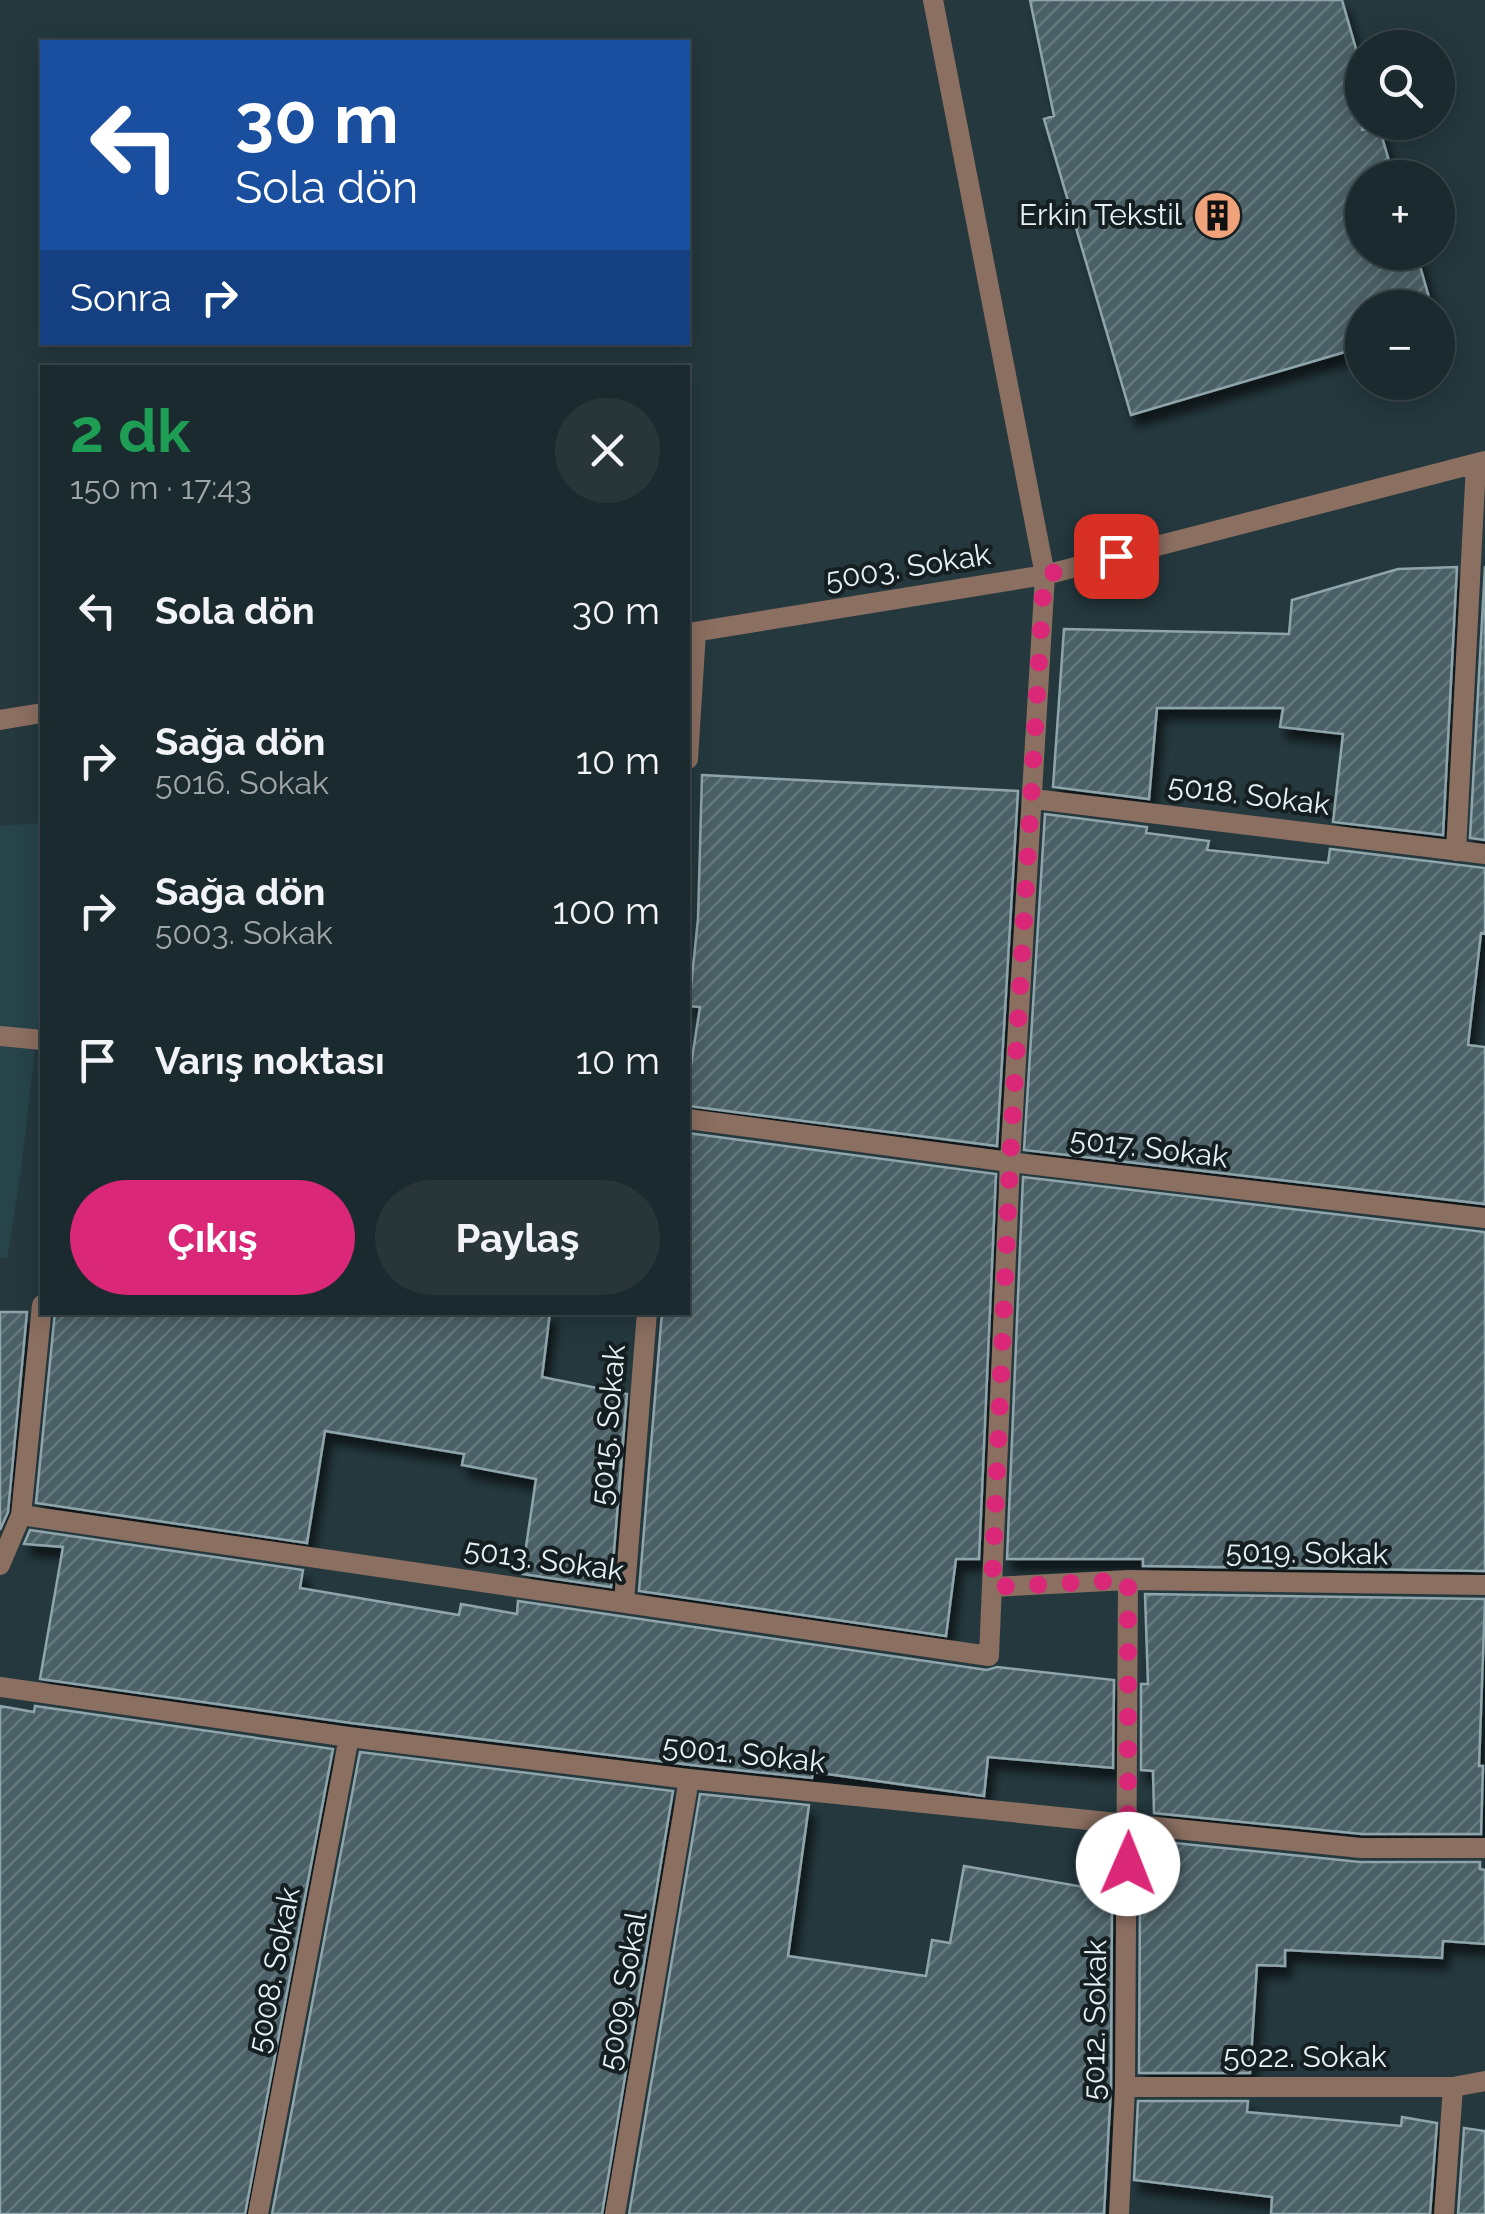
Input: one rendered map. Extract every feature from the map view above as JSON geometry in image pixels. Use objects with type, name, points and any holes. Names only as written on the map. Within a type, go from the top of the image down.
[{"type":"street","points":[[933,0],[1044,575],[1010,1162],[992,1587]]},
{"type":"street","points":[[1456,850],[1481,463]]},
{"type":"street","name":"5003. Sokak","points":[[692,632],[1044,575],[1481,463]]},
{"type":"street","points":[[690,696],[692,632]]},
{"type":"street","points":[[0,720],[40,713]]},
{"type":"street","name":"5018. Sokak","points":[[1034,799],[1485,854]]},
{"type":"street","points":[[0,1036],[40,1040]]},
{"type":"street","name":"5017. Sokak","points":[[690,1119],[1485,1218]]},
{"type":"street","points":[[0,1566],[21,1515],[41,1315]]},
{"type":"street","name":"5015. Sokak","points":[[624,1602],[648,1315]]},
{"type":"street","name":"5013. Sokak","points":[[21,1515],[989,1656],[992,1587]]},
{"type":"street","name":"5019. Sokak","points":[[992,1587],[1128,1580],[1485,1586]]},
{"type":"street","name":"5012. Sokak","points":[[1119,2214],[1125,2088],[1128,1580]]},
{"type":"street","name":"5001. Sokak","points":[[0,1687],[349,1737],[689,1779],[1362,1848],[1485,1848]]},
{"type":"street","name":"5008. Sokak","points":[[258,2214],[349,1737]]},
{"type":"street","name":"5009. Sokal","points":[[616,2214],[689,1779]]},
{"type":"street","name":"5022. Sokak","points":[[1125,2088],[1453,2087],[1485,2081]]},
{"type":"street","points":[[1444,2214],[1453,2087]]},
{"type":"shaded area","points":[[40,823],[40,1002],[7,1258],[0,1257],[0,826]]},
{"type":"building","name":"Erkin Tekstil","points":[[1030,0],[1342,0],[1351,30],[1345,30],[1345,140],[1383,140],[1389,160],[1345,160],[1345,270],[1421,270],[1427,290],[1345,290],[1345,352],[1131,415],[1044,119],[1054,116]]},
{"type":"building","points":[[1485,566],[1485,840],[1470,838]]},
{"type":"building","points":[[1457,567],[1443,835],[1333,822],[1343,734],[1280,727],[1283,708],[1157,708],[1149,799],[1053,787],[1064,629],[1289,634],[1292,600],[1398,569]]},
{"type":"building","points":[[702,775],[1018,791],[997,1146],[690,1106],[690,1071],[700,1007],[690,1006],[698,919]]},
{"type":"building","points":[[1045,814],[1147,827],[1146,833],[1209,841],[1207,850],[1328,863],[1330,849],[1485,868],[1485,934],[1481,933],[1468,1045],[1485,1047],[1485,1204],[1024,1150]]},
{"type":"building","points":[[690,1133],[996,1174],[979,1559],[956,1559],[946,1636],[639,1591],[662,1315],[690,1315]]},
{"type":"building","points":[[1023,1177],[1485,1232],[1485,1571],[1143,1566],[1143,1559],[1007,1559]]},
{"type":"building","points":[[0,1312],[27,1312],[8,1512],[0,1530]]},
{"type":"building","points":[[55,1315],[550,1315],[542,1377],[627,1394],[611,1587],[522,1574],[536,1479],[462,1465],[464,1454],[325,1431],[307,1543],[36,1503]]},
{"type":"building","points":[[30,1530],[303,1570],[300,1588],[459,1615],[461,1604],[517,1614],[518,1601],[987,1670],[997,1667],[1114,1680],[1113,1768],[988,1757],[984,1796],[813,1772],[812,1778],[351,1723],[40,1679],[63,1547],[24,1544]]},
{"type":"building","points":[[1145,1594],[1485,1599],[1479,1766],[1483,1766],[1481,1834],[1362,1834],[1154,1813],[1153,1771],[1141,1770],[1141,1684],[1148,1684]]},
{"type":"building","points":[[0,1706],[34,1712],[35,1706],[333,1749],[245,2214],[0,2214]]},
{"type":"building","points":[[360,1752],[673,1791],[602,2214],[272,2214]]},
{"type":"building","points":[[700,1794],[809,1805],[788,1956],[926,1976],[932,1940],[950,1943],[964,1866],[1112,1892],[1111,2087],[1104,2214],[629,2214]]},
{"type":"building","points":[[1155,1841],[1360,1862],[1480,1862],[1480,1869],[1485,1870],[1485,1944],[1443,1941],[1442,1958],[1285,1950],[1285,1966],[1257,1965],[1250,2073],[1139,2073],[1140,1897],[1156,1900]]},
{"type":"building","points":[[1138,2101],[1248,2101],[1247,2112],[1401,2126],[1402,2117],[1437,2123],[1430,2214],[1271,2214],[1272,2197],[1134,2180]]},
{"type":"building","points":[[1464,2128],[1485,2131],[1485,2214],[1458,2214]]},
{"type":"place","name":"Erkin Tekstil","points":[[1217,215]]},
{"type":"route","points":[[1116,556],[1044,575],[1010,1162],[992,1587],[1128,1580],[1128,1864]]}]
